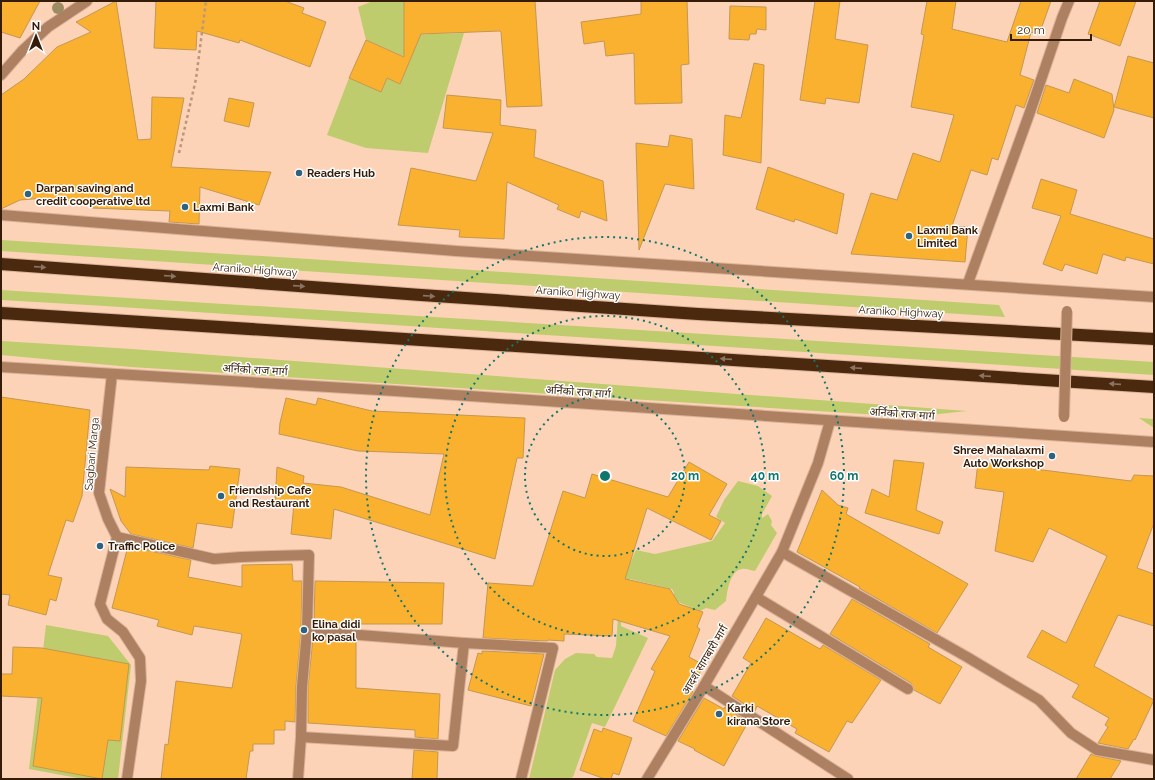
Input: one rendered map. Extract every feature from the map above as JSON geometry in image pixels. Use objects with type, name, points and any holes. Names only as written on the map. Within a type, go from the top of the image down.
[{"type":"highway","name":"Araniko Highway","points":[[1,264],[698,314],[1154,339]]},
{"type":"highway","points":[[1,313],[1154,387]]},
{"type":"street","points":[[3,68],[48,27],[86,1]]},
{"type":"street","points":[[968,283],[1069,1]]},
{"type":"street","points":[[1,215],[456,251],[968,283],[1154,297]]},
{"type":"street","points":[[1064,416],[1067,311]]},
{"type":"street","name":"अर्निको राज मार्ग","points":[[1,367],[403,391],[1154,442]]},
{"type":"street","name":"Sagbari Marga","points":[[112,374],[99,493],[108,519],[117,537]]},
{"type":"street","name":"आदर्श सागबारी मार्ग","points":[[647,779],[704,686],[782,552],[818,463],[830,421]]},
{"type":"street","points":[[127,779],[141,680],[140,658],[123,632],[107,619],[100,604],[117,537],[214,559],[309,555],[307,631],[302,687],[298,779]]},
{"type":"street","points":[[782,552],[967,657],[1039,700],[1071,733],[1097,750],[1154,760]]},
{"type":"street","points":[[756,597],[908,689]]},
{"type":"street","points":[[307,631],[553,648],[521,779]]},
{"type":"street","points":[[301,737],[454,746],[464,642]]},
{"type":"street","points":[[704,686],[848,779]]},
{"type":"path","points":[[179,153],[196,79],[206,1]]},
{"type":"green space","points":[[373,1],[404,1],[404,35],[464,33],[428,153],[366,148],[327,135],[349,78],[381,92],[387,78],[400,84],[410,59],[366,40],[358,7]]},
{"type":"green space","points":[[1,240],[999,305],[1005,317],[1,251]]},
{"type":"green space","points":[[1,290],[1154,362],[1154,375],[1,300]]},
{"type":"green space","points":[[1,341],[132,349],[967,411],[911,417],[131,367],[1,355]]},
{"type":"green space","points":[[1139,418],[1154,419],[1154,428]]},
{"type":"green space","points":[[738,481],[758,486],[772,496],[762,514],[762,518],[768,514],[772,521],[771,525],[777,533],[755,571],[744,569],[738,570],[730,582],[726,601],[715,610],[706,608],[700,611],[673,600],[674,593],[672,589],[630,579],[624,588],[621,626],[648,638],[605,727],[592,723],[573,777],[568,779],[529,779],[555,670],[565,659],[576,653],[594,654],[597,657],[612,658],[616,646],[620,587],[636,550],[655,554],[712,541],[725,523],[716,517],[724,500]]},
{"type":"green space","points":[[46,625],[108,636],[131,665],[118,779],[83,779],[29,769]]},
{"type":"building","points":[[1,1],[40,1],[20,38],[1,32]]},
{"type":"building","points":[[116,1],[138,140],[151,139],[152,97],[184,98],[171,167],[271,172],[259,205],[200,187],[199,224],[169,222],[170,211],[92,208],[92,200],[46,201],[45,198],[20,200],[1,209],[1,95],[24,79],[57,47],[91,32],[76,22]]},
{"type":"building","points":[[156,1],[285,1],[304,8],[302,13],[326,22],[310,67],[240,40],[239,43],[197,31],[196,50],[154,48]]},
{"type":"building","points":[[404,1],[535,1],[542,106],[507,107],[500,31],[421,34],[400,84],[387,78],[381,92],[349,78],[366,40],[404,57]]},
{"type":"building","points":[[641,1],[687,1],[689,64],[681,65],[682,103],[635,104],[634,53],[606,56],[604,41],[584,44],[581,22],[641,14]]},
{"type":"building","points":[[815,1],[840,1],[835,39],[868,45],[859,103],[826,98],[825,104],[800,100]]},
{"type":"building","points":[[927,1],[956,1],[952,29],[1007,42],[1021,1],[1051,1],[1039,35],[1031,32],[1020,75],[1034,80],[1024,108],[1016,105],[998,160],[992,158],[987,175],[971,170],[952,226],[968,227],[965,262],[851,254],[871,193],[897,200],[913,153],[940,162],[954,115],[911,107],[924,35],[921,34]]},
{"type":"building","points":[[1100,1],[1136,1],[1120,46],[1088,34]]},
{"type":"building","points":[[730,6],[766,7],[766,30],[757,29],[756,34],[750,34],[749,40],[729,39]]},
{"type":"building","points":[[1128,56],[1154,63],[1154,118],[1114,107]]},
{"type":"building","points":[[754,63],[764,65],[761,163],[723,155],[725,115],[741,118]]},
{"type":"building","points":[[1074,79],[1112,94],[1114,110],[1104,138],[1037,113],[1046,85],[1069,93]]},
{"type":"building","points":[[447,95],[501,100],[500,125],[536,130],[534,157],[603,181],[607,221],[581,211],[579,218],[557,209],[559,205],[507,182],[504,239],[459,237],[460,230],[398,225],[411,168],[476,181],[493,133],[443,128]]},
{"type":"building","points":[[229,98],[254,103],[249,127],[224,121]]},
{"type":"building","points":[[670,135],[692,139],[694,189],[665,184],[639,250],[636,143],[668,147]]},
{"type":"building","points":[[768,167],[844,194],[837,234],[795,219],[794,222],[756,209]]},
{"type":"building","points":[[1041,179],[1077,190],[1070,214],[1154,239],[1154,264],[1126,257],[1125,261],[1103,254],[1097,274],[1065,264],[1062,271],[1043,264],[1061,216],[1032,208]]},
{"type":"building","points":[[1,397],[90,410],[82,496],[73,522],[66,520],[48,575],[62,578],[56,601],[50,599],[46,615],[8,605],[10,595],[1,594]]},
{"type":"building","points":[[286,398],[316,405],[318,398],[372,411],[525,418],[523,458],[517,458],[495,559],[334,509],[331,539],[291,534],[294,504],[275,501],[277,467],[304,476],[303,483],[341,487],[430,515],[444,454],[358,451],[279,434]]},
{"type":"building","points":[[894,460],[924,463],[916,510],[943,522],[939,534],[865,513],[872,489],[889,497]]},
{"type":"building","points":[[689,462],[727,484],[709,515],[721,521],[711,540],[647,508],[625,579],[670,589],[679,604],[703,612],[697,627],[700,629],[689,657],[704,665],[690,690],[693,692],[666,736],[633,721],[655,671],[651,669],[670,636],[613,619],[612,636],[564,634],[564,641],[483,638],[488,583],[533,586],[563,491],[585,498],[592,474],[668,497]]},
{"type":"building","points":[[978,462],[1131,481],[1134,475],[1154,476],[1154,523],[1137,568],[1154,574],[1154,626],[1118,615],[1094,666],[1154,700],[1135,740],[1134,739],[1128,749],[1098,743],[1108,727],[1105,725],[1109,718],[1072,697],[1079,685],[1027,657],[1042,630],[1066,643],[1107,556],[1049,528],[1033,562],[995,551],[1004,492],[975,488]]},
{"type":"building","points":[[210,466],[240,469],[232,528],[197,523],[193,548],[131,534],[121,521],[110,489],[125,497],[126,467],[209,470]]},
{"type":"building","points":[[822,490],[838,505],[848,508],[846,514],[968,584],[937,633],[859,588],[860,587],[797,552]]},
{"type":"building","points":[[128,546],[191,560],[188,577],[242,587],[242,565],[292,564],[293,581],[302,581],[301,631],[296,686],[295,722],[285,721],[285,730],[274,730],[274,744],[253,744],[253,751],[250,751],[246,779],[161,779],[165,744],[168,745],[176,681],[232,688],[242,634],[194,626],[192,635],[157,626],[159,620],[112,608]]},
{"type":"building","points":[[315,581],[444,583],[442,624],[356,624],[356,628],[314,625]]},
{"type":"building","points":[[852,599],[930,644],[928,647],[962,667],[940,704],[914,690],[911,683],[830,634]]},
{"type":"building","points":[[766,618],[820,649],[823,645],[881,680],[852,723],[847,721],[829,752],[795,733],[797,729],[757,706],[755,711],[732,696],[751,663],[743,658]]},
{"type":"building","points":[[313,638],[356,641],[356,688],[440,694],[438,739],[415,737],[415,730],[308,723],[308,687]]},
{"type":"building","points":[[13,647],[42,648],[129,664],[120,741],[108,740],[102,779],[33,766],[42,698],[1,696],[1,674],[12,674]]},
{"type":"building","points":[[482,651],[544,654],[531,706],[468,690],[478,653],[482,654]]},
{"type":"building","points":[[704,698],[724,709],[725,707],[748,722],[724,766],[678,741]]},
{"type":"building","points":[[603,728],[632,738],[619,775],[613,773],[611,779],[605,779],[580,770],[594,729],[602,732]]},
{"type":"building","points":[[414,750],[438,752],[437,779],[412,779]]},
{"type":"building","points":[[1091,754],[1121,761],[1110,779],[1076,779]]},
{"type":"place","name":"Readers Hub","points":[[299,173]]},
{"type":"place","name":"Darpan saving and credit cooperative ltd","points":[[28,194]]},
{"type":"place","name":"Laxmi Bank","points":[[185,207]]},
{"type":"place","name":"Laxmi Bank Limited","points":[[909,236]]},
{"type":"place","name":"Shree Mahalaxmi Auto Workshop","points":[[1052,456]]},
{"type":"place","name":"Friendship Cafe and Restaurant","points":[[221,496]]},
{"type":"place","name":"Traffic Police","points":[[100,546]]},
{"type":"place","name":"Elina didi ko pasal","points":[[304,630]]},
{"type":"place","name":"Karki kirana Store","points":[[719,714]]}]
